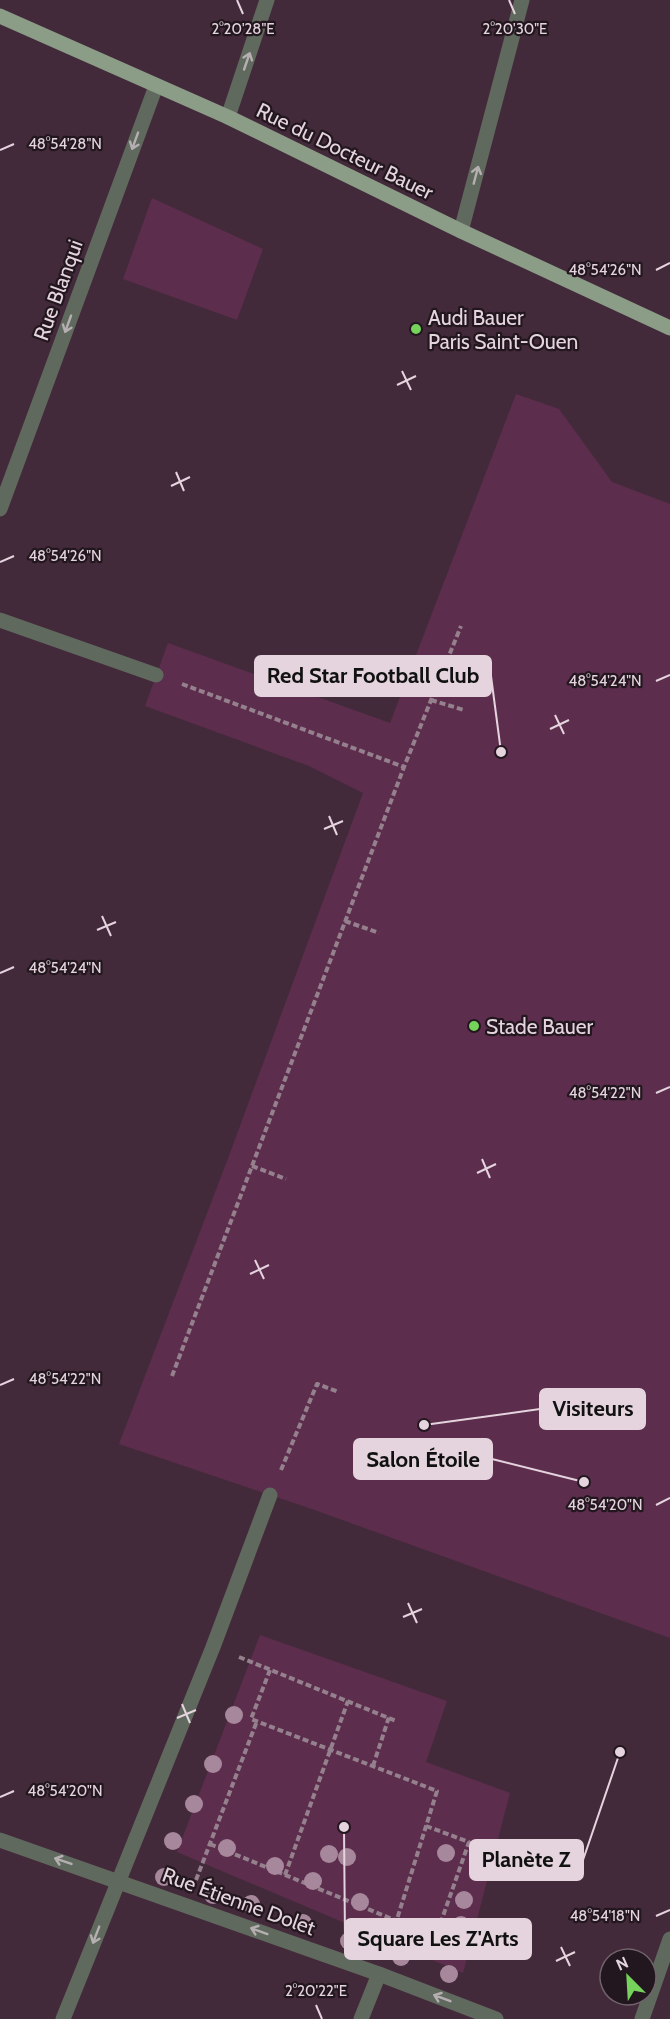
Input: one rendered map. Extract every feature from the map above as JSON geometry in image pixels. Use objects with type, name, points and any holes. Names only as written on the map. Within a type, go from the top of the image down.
[{"type":"main road","name":"Rue du Docteur Bauer","points":[[0,16],[228,117],[461,231],[670,328]]},
{"type":"street","points":[[228,117],[267,0]]},
{"type":"street","points":[[461,231],[522,0]]},
{"type":"street","name":"Rue Blanqui","points":[[0,509],[156,86]]},
{"type":"street","points":[[0,620],[156,675]]},
{"type":"street","points":[[63,2019],[213,1647],[270,1495]]},
{"type":"street","name":"Rue Étienne Dolet","points":[[0,1840],[379,1974],[496,2019]]},
{"type":"street","points":[[642,2019],[670,1939]]},
{"type":"street","points":[[361,2019],[379,1974]]},
{"type":"path","points":[[172,1376],[404,767],[461,626]]},
{"type":"path","points":[[156,675],[404,767]]},
{"type":"path","points":[[431,700],[464,710]]},
{"type":"path","points":[[345,921],[379,933]]},
{"type":"path","points":[[252,1166],[286,1179]]},
{"type":"path","points":[[270,1495],[317,1384],[339,1392]]},
{"type":"path","points":[[213,1647],[396,1721]]},
{"type":"path","points":[[270,1670],[251,1719],[437,1791],[397,1921]]},
{"type":"path","points":[[285,1875],[348,1701]]},
{"type":"path","points":[[374,1767],[389,1718]]},
{"type":"path","points":[[186,1905],[257,1721]]},
{"type":"path","points":[[426,1826],[469,1842],[436,1937]]},
{"type":"path","points":[[210,1844],[448,1942]]},
{"type":"shaded area","points":[[152,198],[263,249],[237,320],[123,279]]},
{"type":"shaded area","name":"Stade Bauer","points":[[516,394],[559,409],[612,482],[670,504],[670,1638],[309,1508],[119,1444],[227,1161],[363,793],[309,766],[145,706],[168,643],[390,723]]},
{"type":"shaded area","points":[[260,1635],[447,1701],[426,1762],[510,1793],[463,1973],[177,1852]]},
{"type":"place","name":"Audi Bauer Paris Saint-Ouen","points":[[416,329]]},
{"type":"place","name":"Red Star Football Club","points":[[501,752]]},
{"type":"place","name":"Stade Bauer","points":[[474,1026]]},
{"type":"place","name":"Visiteurs","points":[[424,1425]]},
{"type":"place","name":"Salon Étoile","points":[[584,1482]]},
{"type":"place","name":"Planète Z","points":[[620,1752]]},
{"type":"place","name":"Square Les Z'Arts","points":[[344,1827]]}]
